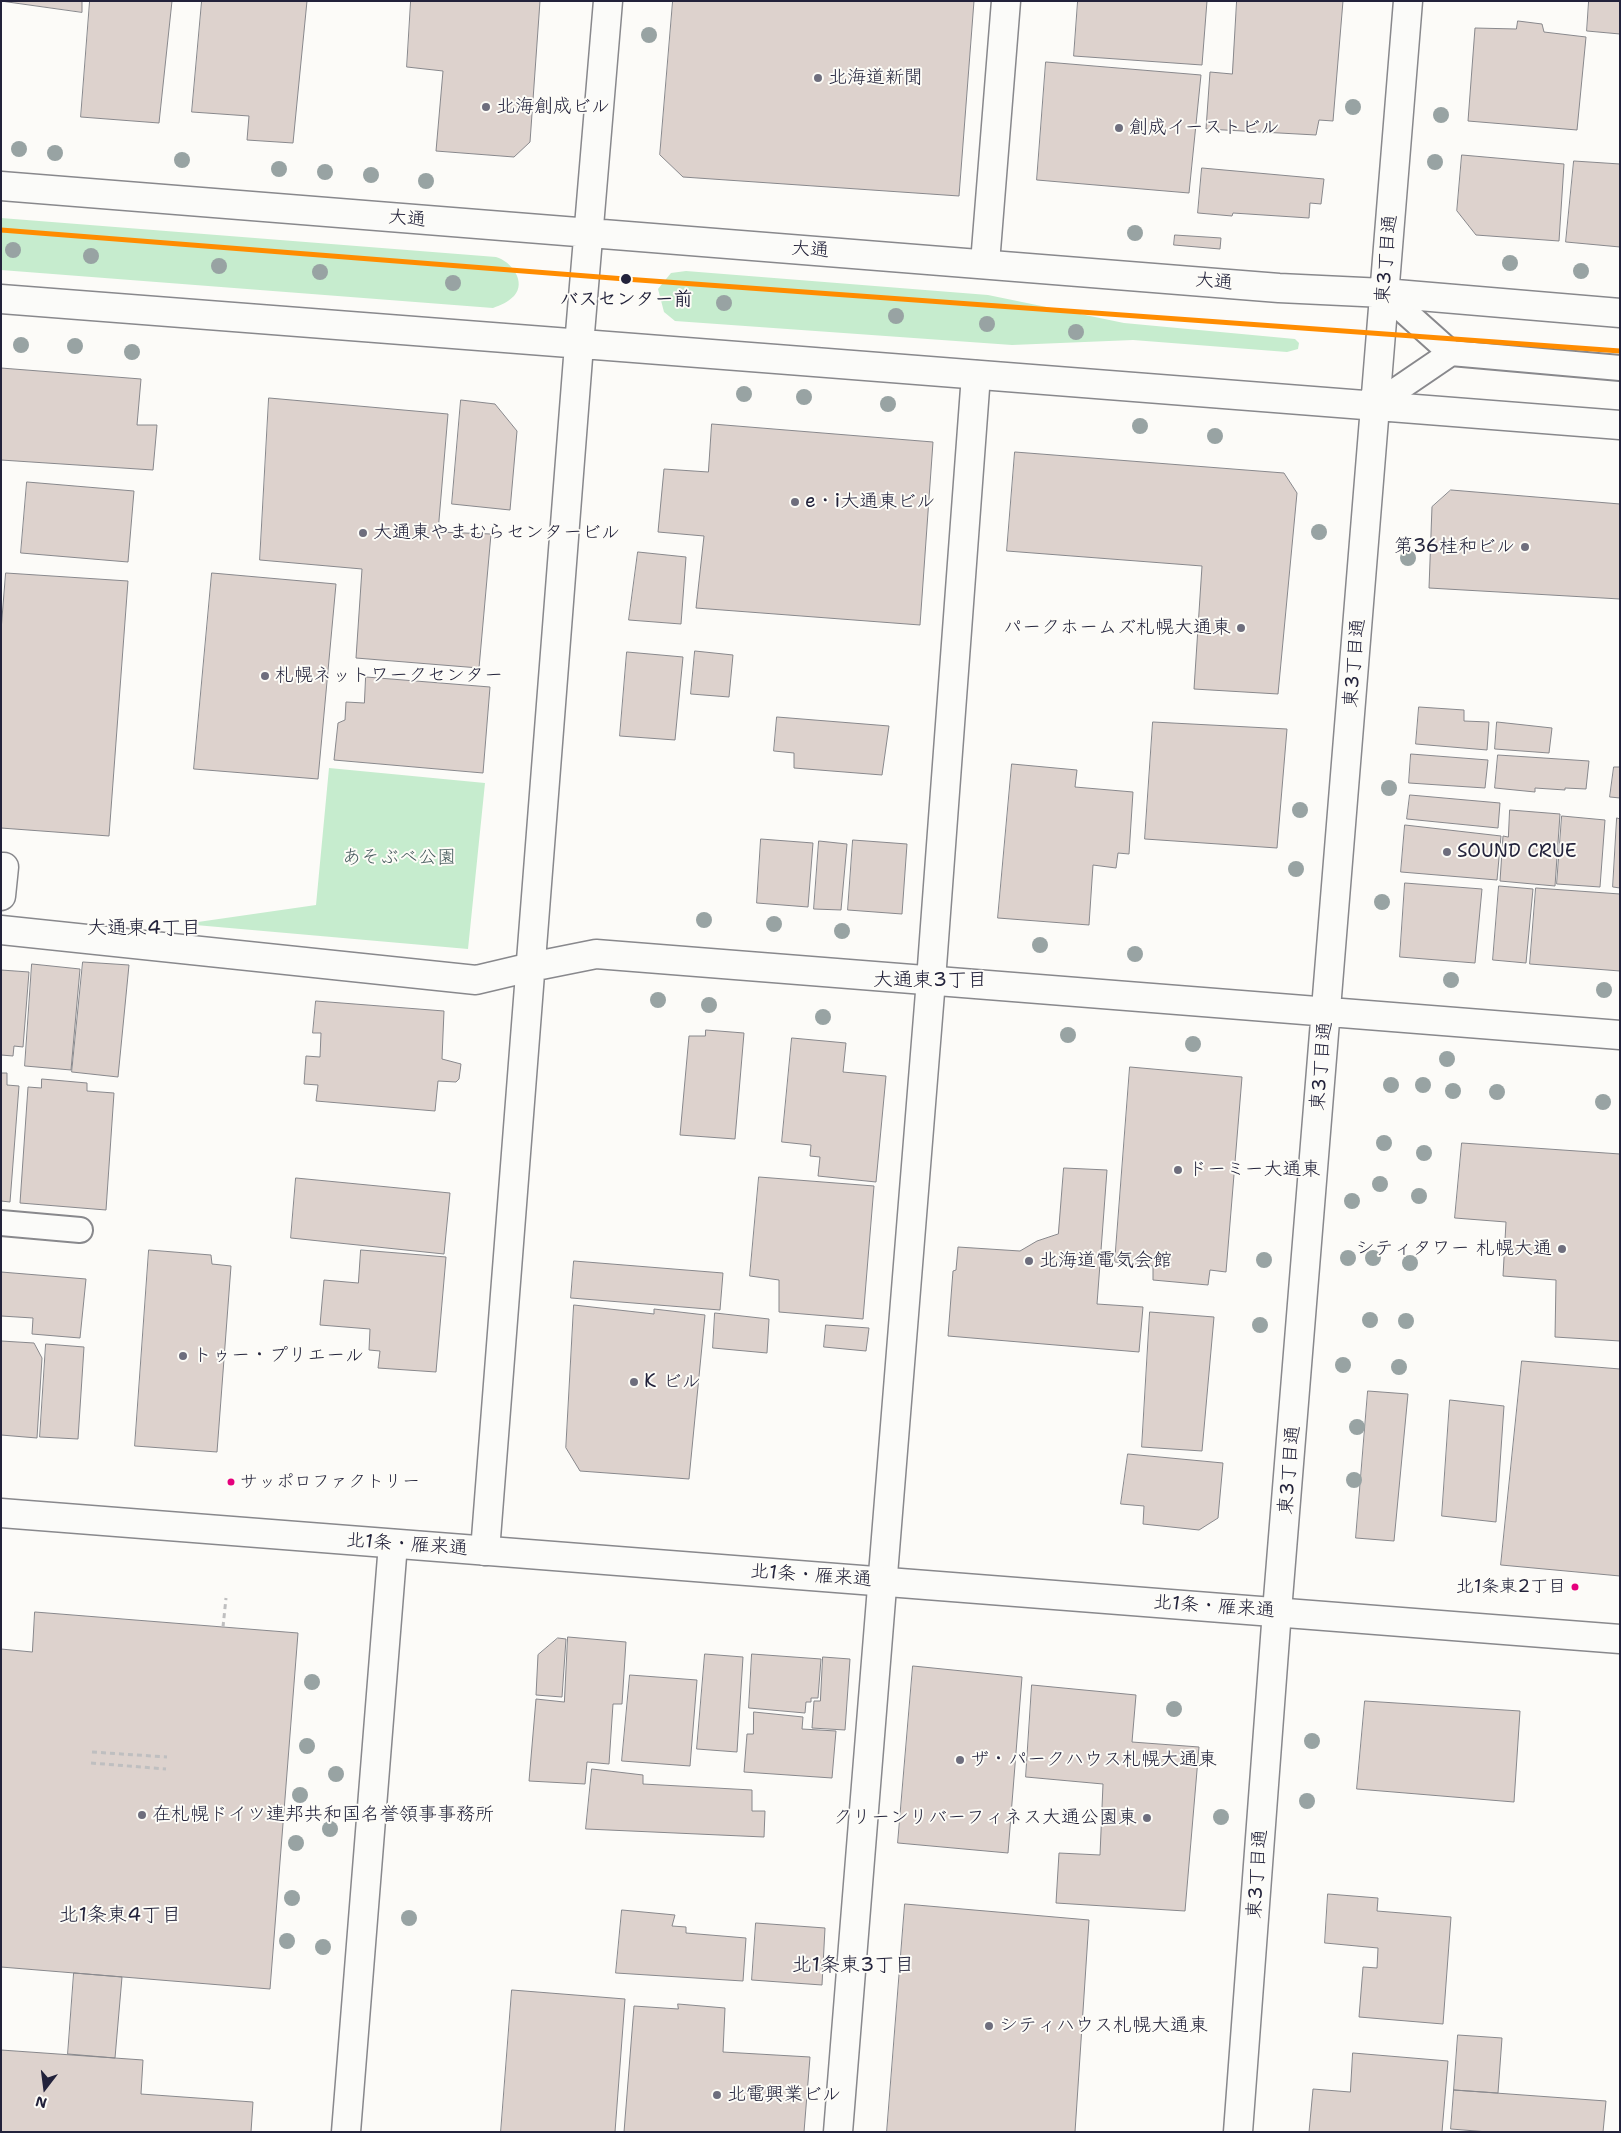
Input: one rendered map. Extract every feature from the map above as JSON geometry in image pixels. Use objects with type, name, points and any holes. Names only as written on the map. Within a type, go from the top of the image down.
[{"type":"main road","points":[[485,1551],[579,345],[608,1]]},
{"type":"main road","points":[[985,263],[1006,1]]},
{"type":"main road","name":"東3丁目通","points":[[1238,2132],[1277,1611],[1408,1]]},
{"type":"main road","name":"大通","points":[[1,186],[985,263],[1279,288],[1384,292],[1620,313]]},
{"type":"main road","points":[[1,299],[579,345],[1376,404],[1620,425]]},
{"type":"main road","points":[[838,2132],[931,980],[976,375]]},
{"type":"main road","points":[[1,867],[4,868],[1,896]]},
{"type":"main road","points":[[1,930],[476,980],[596,954],[1620,1035]]},
{"type":"main road","name":"北1条・雁来通","points":[[1,1513],[1620,1639]]},
{"type":"main road","points":[[346,2132],[393,1544]]},
{"type":"lane","points":[[1384,292],[1451,353],[1620,368]]},
{"type":"lane","points":[[1376,404],[1451,353]]},
{"type":"lane","points":[[1,1223],[80,1230]]},
{"type":"path","points":[[223,1627],[226,1598]]},
{"type":"path","points":[[92,1752],[167,1757]]},
{"type":"path","points":[[91,1764],[166,1770]]},
{"type":"green space","points":[[1,218],[496,257],[512,267],[516,273],[519,285],[512,298],[493,308],[1,270]]},
{"type":"green space","points":[[686,271],[988,295],[1124,323],[1295,339],[1299,343],[1298,349],[1287,352],[1133,340],[1012,345],[675,321],[664,312],[658,289],[671,273]]},
{"type":"green space","name":"あそぶべ公園","points":[[329,768],[485,783],[468,949],[184,924],[316,905]]},
{"type":"building","points":[[1,1],[82,1],[82,12]]},
{"type":"building","points":[[90,1],[172,1],[159,123],[81,117]]},
{"type":"building","points":[[202,1],[307,1],[293,143],[247,140],[249,116],[192,112]]},
{"type":"building","name":"北海創成ビル","points":[[411,1],[540,1],[530,142],[514,157],[436,151],[443,71],[407,67]]},
{"type":"building","name":"北海道新聞","points":[[673,1],[974,1],[959,196],[683,177],[660,155]]},
{"type":"building","points":[[1078,1],[1207,1],[1202,65],[1074,56]]},
{"type":"building","points":[[1237,1],[1343,1],[1333,121],[1319,120],[1316,135],[1206,129],[1210,72],[1232,74]]},
{"type":"building","points":[[1589,1],[1620,1],[1620,34],[1587,31]]},
{"type":"building","points":[[1518,21],[1542,24],[1544,32],[1586,37],[1577,130],[1468,121],[1475,28],[1516,29]]},
{"type":"building","name":"創成イーストビル","points":[[1046,62],[1201,75],[1189,193],[1037,180]]},
{"type":"building","points":[[1462,155],[1564,164],[1559,241],[1476,235],[1457,211]]},
{"type":"building","points":[[1574,161],[1620,164],[1620,247],[1566,242]]},
{"type":"building","points":[[1202,168],[1324,179],[1321,204],[1310,203],[1309,218],[1233,213],[1232,216],[1198,213]]},
{"type":"building","points":[[1175,235],[1221,238],[1220,249],[1174,245]]},
{"type":"building","points":[[1,368],[141,379],[137,425],[157,425],[153,470],[1,460]]},
{"type":"building","name":"大通東やまむらセンタービル","points":[[269,398],[448,414],[438,532],[491,534],[479,668],[356,658],[362,569],[260,560]]},
{"type":"building","points":[[461,400],[495,404],[517,431],[510,510],[452,504]]},
{"type":"building","name":"e・i大通東ビル","points":[[712,424],[933,442],[920,625],[696,608],[704,536],[658,532],[664,469],[708,472]]},
{"type":"building","name":"パークホームズ札幌大通東","points":[[1015,452],[1284,473],[1297,493],[1278,694],[1194,689],[1202,566],[1007,551]]},
{"type":"building","points":[[27,482],[134,491],[128,562],[21,553]]},
{"type":"building","name":"第36桂和ビル","points":[[1451,490],[1620,504],[1620,599],[1429,588],[1432,507]]},
{"type":"building","points":[[638,552],[686,557],[681,624],[629,620]]},
{"type":"building","points":[[6,573],[128,581],[109,836],[1,828],[1,631]]},
{"type":"building","name":"札幌ネットワークセンター","points":[[212,573],[336,584],[318,779],[194,769]]},
{"type":"building","points":[[695,651],[733,655],[729,697],[691,694]]},
{"type":"building","points":[[627,652],[683,657],[675,740],[620,736]]},
{"type":"building","points":[[366,677],[490,687],[483,773],[334,760],[338,723],[345,720],[346,702],[364,703]]},
{"type":"building","points":[[1419,707],[1464,710],[1464,721],[1489,722],[1487,750],[1416,744]]},
{"type":"building","points":[[777,717],[889,726],[882,775],[794,768],[794,753],[774,751]]},
{"type":"building","points":[[1153,722],[1287,729],[1277,848],[1145,839]]},
{"type":"building","points":[[1497,722],[1552,728],[1549,753],[1495,749]]},
{"type":"building","points":[[1411,754],[1488,760],[1485,788],[1409,783]]},
{"type":"building","points":[[1498,755],[1589,761],[1586,789],[1535,788],[1535,792],[1495,788]]},
{"type":"building","points":[[1012,764],[1077,770],[1075,787],[1133,792],[1129,854],[1118,853],[1116,868],[1093,865],[1089,925],[998,918]]},
{"type":"building","points":[[1614,767],[1620,767],[1620,798],[1610,797]]},
{"type":"building","points":[[1410,795],[1500,803],[1498,828],[1407,819]]},
{"type":"building","points":[[1510,810],[1560,814],[1555,886],[1500,881],[1503,836],[1508,837]]},
{"type":"building","points":[[1562,816],[1605,820],[1600,887],[1557,884]]},
{"type":"building","points":[[1617,818],[1620,819],[1620,888],[1613,887]]},
{"type":"building","points":[[1405,825],[1501,836],[1497,880],[1401,872]]},
{"type":"building","points":[[761,839],[813,843],[808,907],[757,903]]},
{"type":"building","points":[[853,840],[907,844],[902,914],[848,910]]},
{"type":"building","points":[[819,841],[847,844],[841,910],[814,909]]},
{"type":"building","points":[[1405,883],[1482,889],[1475,963],[1400,957]]},
{"type":"building","points":[[1499,886],[1533,889],[1526,963],[1493,960]]},
{"type":"building","points":[[1536,888],[1620,894],[1620,971],[1530,964]]},
{"type":"building","points":[[83,962],[129,965],[118,1077],[72,1072]]},
{"type":"building","points":[[32,964],[80,969],[71,1070],[25,1066]]},
{"type":"building","points":[[1,970],[29,972],[23,1047],[14,1046],[13,1056],[1,1055]]},
{"type":"building","points":[[316,1001],[444,1011],[442,1059],[461,1064],[459,1079],[456,1082],[438,1081],[435,1111],[316,1101],[318,1085],[304,1084],[306,1056],[320,1057],[321,1033],[313,1033]]},
{"type":"building","points":[[706,1030],[744,1033],[735,1139],[680,1135],[689,1036],[705,1036]]},
{"type":"building","points":[[792,1038],[846,1043],[843,1072],[886,1076],[876,1182],[818,1176],[820,1157],[810,1156],[811,1145],[782,1142]]},
{"type":"building","name":"ドーミー大通東","points":[[1130,1067],[1242,1077],[1226,1272],[1210,1270],[1208,1285],[1153,1280],[1153,1266],[1115,1262]]},
{"type":"building","points":[[1,1073],[7,1073],[7,1085],[19,1086],[10,1202],[1,1201]]},
{"type":"building","points":[[42,1079],[87,1083],[87,1091],[114,1093],[106,1210],[20,1203],[28,1087],[41,1088]]},
{"type":"building","name":"シティタワー 札幌大通","points":[[1462,1143],[1620,1154],[1620,1341],[1555,1337],[1556,1280],[1503,1276],[1506,1222],[1455,1218]]},
{"type":"building","name":"北海道電気会館","points":[[1064,1168],[1107,1170],[1097,1304],[1143,1307],[1139,1352],[948,1336],[953,1271],[956,1270],[958,1247],[1020,1251],[1037,1241],[1058,1234]]},
{"type":"building","points":[[759,1177],[874,1186],[863,1319],[779,1312],[779,1280],[750,1276]]},
{"type":"building","points":[[296,1178],[450,1193],[444,1254],[291,1238]]},
{"type":"building","name":"トゥー・プリエール","points":[[149,1250],[211,1255],[212,1264],[231,1266],[217,1452],[135,1446]]},
{"type":"building","points":[[361,1250],[446,1257],[436,1372],[378,1368],[380,1351],[369,1350],[370,1329],[320,1325],[324,1280],[358,1283]]},
{"type":"building","points":[[574,1261],[723,1273],[720,1310],[571,1298]]},
{"type":"building","points":[[1,1272],[86,1279],[80,1338],[32,1334],[33,1318],[1,1316]]},
{"type":"building","name":"K ビル","points":[[574,1305],[654,1314],[654,1309],[705,1315],[689,1479],[580,1471],[566,1448]]},
{"type":"building","points":[[1150,1312],[1214,1317],[1202,1451],[1142,1447]]},
{"type":"building","points":[[715,1313],[769,1319],[767,1353],[713,1348]]},
{"type":"building","points":[[826,1325],[869,1328],[866,1351],[824,1347]]},
{"type":"building","points":[[1,1341],[34,1343],[42,1358],[37,1438],[1,1435]]},
{"type":"building","points":[[46,1344],[84,1347],[78,1439],[40,1437]]},
{"type":"building","points":[[1522,1361],[1620,1369],[1620,1576],[1501,1565]]},
{"type":"building","points":[[1368,1391],[1408,1394],[1394,1541],[1356,1538]]},
{"type":"building","points":[[1450,1400],[1504,1406],[1496,1522],[1442,1516]]},
{"type":"building","points":[[1128,1454],[1223,1463],[1218,1518],[1199,1530],[1143,1524],[1144,1506],[1121,1504]]},
{"type":"building","points":[[35,1612],[298,1633],[270,1989],[1,1967],[1,1649],[32,1652]]},
{"type":"building","points":[[568,1637],[626,1642],[622,1704],[613,1704],[609,1764],[587,1762],[585,1784],[529,1781],[536,1699],[564,1702]]},
{"type":"building","points":[[558,1638],[566,1639],[562,1697],[536,1695],[538,1655]]},
{"type":"building","points":[[705,1654],[743,1657],[737,1752],[697,1749]]},
{"type":"building","points":[[752,1654],[821,1659],[818,1698],[811,1698],[811,1702],[806,1702],[805,1713],[749,1708]]},
{"type":"building","points":[[823,1657],[850,1659],[845,1730],[812,1728],[814,1701],[820,1701]]},
{"type":"building","name":"ザ・パークハウス札幌大通東","points":[[913,1666],[1022,1677],[1008,1853],[898,1843]]},
{"type":"building","points":[[630,1675],[697,1680],[690,1766],[622,1761]]},
{"type":"building","name":"クリーンリバーフィネス大通公園東","points":[[1032,1685],[1136,1695],[1132,1742],[1199,1747],[1185,1911],[1056,1903],[1059,1853],[1100,1855],[1103,1784],[1026,1777]]},
{"type":"building","points":[[1365,1701],[1520,1711],[1514,1802],[1357,1789]]},
{"type":"building","points":[[754,1712],[803,1717],[802,1729],[836,1731],[832,1778],[744,1772],[747,1734],[753,1734]]},
{"type":"building","points":[[592,1769],[643,1775],[643,1784],[752,1790],[752,1811],[765,1811],[764,1837],[586,1829]]},
{"type":"building","points":[[1328,1894],[1378,1898],[1377,1911],[1451,1917],[1443,2024],[1359,2017],[1363,1967],[1377,1968],[1378,1948],[1325,1943]]},
{"type":"building","name":"シティハウス札幌大通東","points":[[905,1904],[1089,1920],[1075,2132],[887,2132]]},
{"type":"building","points":[[622,1910],[675,1915],[672,1926],[686,1927],[686,1933],[746,1938],[743,1981],[616,1973]]},
{"type":"building","points":[[756,1923],[825,1928],[822,1985],[752,1980]]},
{"type":"building","points":[[74,1973],[122,1977],[115,2058],[68,2054]]},
{"type":"building","points":[[512,1990],[625,1999],[615,2132],[501,2132]]},
{"type":"building","name":"北電興業ビル","points":[[678,2004],[725,2008],[723,2052],[810,2057],[804,2132],[624,2132],[634,2006],[678,2009]]},
{"type":"building","points":[[1458,2035],[1502,2038],[1498,2093],[1454,2090]]},
{"type":"building","points":[[1,2050],[143,2060],[141,2094],[253,2102],[251,2132],[1,2132]]},
{"type":"building","points":[[1353,2053],[1448,2061],[1442,2132],[1309,2132],[1313,2089],[1350,2092]]},
{"type":"building","points":[[1454,2090],[1606,2101],[1603,2132],[1488,2132],[1451,2129]]},
{"type":"transit line","points":[[1,230],[625,279],[1620,351]]},
{"type":"place","name":"北海道新聞","points":[[818,78]]},
{"type":"place","name":"北海創成ビル","points":[[486,107]]},
{"type":"place","name":"創成イーストビル","points":[[1119,128]]},
{"type":"place","name":"バスセンター前","points":[[626,279]]},
{"type":"place","name":"e・i大通東ビル","points":[[795,502]]},
{"type":"place","name":"大通東やまむらセンタービル","points":[[363,533]]},
{"type":"place","name":"第36桂和ビル","points":[[1525,547]]},
{"type":"place","name":"パークホームズ札幌大通東","points":[[1241,628]]},
{"type":"place","name":"札幌ネットワークセンター","points":[[265,676]]},
{"type":"place","name":"SOUND CRUE","points":[[1447,852]]},
{"type":"place","name":"ドーミー大通東","points":[[1178,1170]]},
{"type":"place","name":"シティタワー 札幌大通","points":[[1562,1249]]},
{"type":"place","name":"北海道電気会館","points":[[1029,1261]]},
{"type":"place","name":"トゥー・プリエール","points":[[183,1356]]},
{"type":"place","name":"K ビル","points":[[634,1382]]},
{"type":"place","name":"サッポロファクトリー","points":[[231,1482]]},
{"type":"place","name":"北1条東2丁目","points":[[1575,1587]]},
{"type":"place","name":"ザ・パークハウス札幌大通東","points":[[960,1760]]},
{"type":"place","name":"在札幌ドイツ連邦共和国名誉領事事務所","points":[[142,1815]]},
{"type":"place","name":"クリーンリバーフィネス大通公園東","points":[[1147,1818]]},
{"type":"place","name":"シティハウス札幌大通東","points":[[989,2026]]},
{"type":"place","name":"北電興業ビル","points":[[717,2095]]},
{"type":"district","name":"大通東4丁目","points":[[144,929]]},
{"type":"district","name":"大通東3丁目","points":[[930,981]]},
{"type":"district","name":"北1条東4丁目","points":[[120,1916]]},
{"type":"district","name":"北1条東3丁目","points":[[853,1966]]}]
